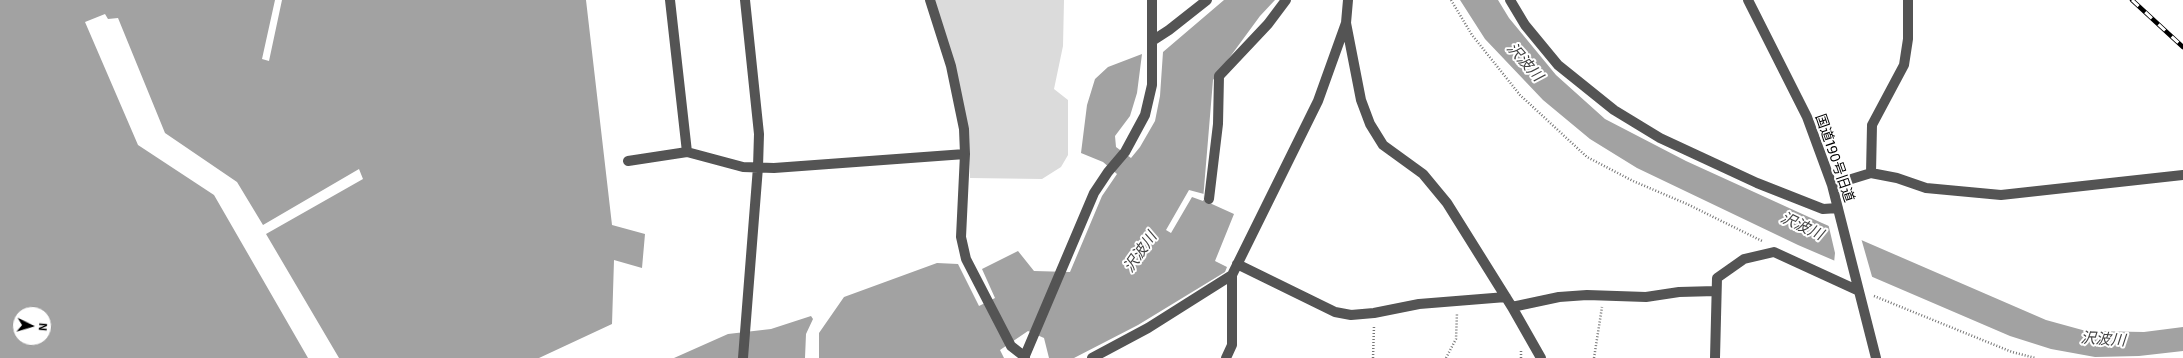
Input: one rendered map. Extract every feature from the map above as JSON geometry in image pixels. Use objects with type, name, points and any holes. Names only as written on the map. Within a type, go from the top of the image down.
[{"type":"street","points":[[670,0],[687,152]]},
{"type":"street","points":[[743,358],[758,167],[759,134],[745,0]]},
{"type":"street","points":[[930,0],[951,66],[964,129],[965,154],[961,237],[966,259],[988,298],[1011,346],[1024,357],[1094,193],[1136,135],[1146,108],[1152,85],[1152,0]]},
{"type":"street","points":[[1152,41],[1169,30],[1207,0]]},
{"type":"street","points":[[1210,199],[1218,124],[1219,76],[1268,24],[1286,0]]},
{"type":"street","points":[[1226,358],[1232,345],[1232,275],[1318,101],[1346,23],[1348,0]]},
{"type":"street","points":[[1510,0],[1525,25],[1558,66],[1614,110],[1660,138],[1758,183],[1823,209],[1838,208]]},
{"type":"street","name":"国道190号旧道","points":[[1748,0],[1807,117],[1832,185],[1876,358]]},
{"type":"street","points":[[1872,173],[1872,125],[1904,65],[1908,39],[1908,0]]},
{"type":"street","points":[[1346,23],[1361,100],[1370,124],[1383,145],[1423,174],[1447,203],[1506,297],[1541,358]]},
{"type":"street","points":[[628,161],[687,152],[744,167],[758,167],[965,154]]},
{"type":"street","points":[[1832,185],[1872,173],[1896,178],[1926,188],[2001,195],[2183,176]]},
{"type":"street","points":[[1715,358],[1717,278],[1744,259],[1774,252],[1859,291]]},
{"type":"street","points":[[1237,264],[1336,312],[1350,315],[1374,313],[1419,304],[1506,297]]},
{"type":"street","points":[[1092,358],[1148,328],[1232,275]]},
{"type":"street","points":[[1512,307],[1559,297],[1602,295],[1646,297],[1679,292],[1716,291]]},
{"type":"path","points":[[1451,0],[1472,35],[1520,95],[1587,157],[1633,181],[1687,204],[1761,240],[1774,252]]},
{"type":"path","points":[[1859,291],[2012,352],[2035,358]]},
{"type":"path","points":[[1594,358],[1602,309],[1602,295]]},
{"type":"path","points":[[1446,358],[1456,339],[1458,302]]},
{"type":"path","points":[[1373,358],[1374,313]]},
{"type":"shaded area","points":[[934,0],[1064,0],[1063,46],[1054,89],[1068,100],[1068,155],[1061,167],[1042,179],[970,178],[969,130],[951,57]]},
{"type":"water","points":[[0,0],[586,0],[612,225],[645,234],[642,268],[614,260],[612,324],[539,358],[0,358]]},
{"type":"water","name":"沢波川","points":[[1224,0],[1275,0],[1260,16],[1213,80],[1203,200],[1234,214],[1215,261],[1227,267],[1225,272],[1138,325],[1074,358],[1049,358],[1044,338],[1028,331],[1000,350],[1004,358],[819,358],[819,333],[844,297],[937,263],[958,264],[979,306],[995,298],[982,269],[1018,251],[1034,271],[1070,272],[1102,196],[1117,174],[1103,162],[1081,153],[1087,105],[1095,79],[1108,67],[1142,54],[1137,93],[1130,116],[1115,136],[1116,147],[1131,158],[1140,147],[1155,121],[1160,96],[1163,52]]},
{"type":"water","name":"沢波川","points":[[1460,0],[1498,0],[1509,18],[1556,75],[1605,119],[1686,161],[1822,223],[2046,320],[2086,331],[2144,332],[2183,327],[2183,351],[2139,356],[2095,357],[2051,349],[2010,336],[1798,245],[1637,168],[1590,139],[1543,100],[1485,39]]},
{"type":"water","points":[[811,316],[813,319],[806,334],[805,358],[674,358],[728,334],[771,329]]},
{"type":"pier","points":[[275,0],[282,0],[269,61],[262,59]]},
{"type":"pier","points":[[105,14],[108,19],[118,18],[165,133],[237,182],[263,225],[359,169],[363,179],[266,234],[339,358],[308,358],[214,195],[138,145],[85,22]]},
{"type":"pier","points":[[1189,190],[1204,194],[1203,201],[1192,197],[1171,233],[1166,230]]},
{"type":"pier","points":[[1828,223],[1861,238],[1873,280],[1834,263],[1835,253]]},
{"type":"railway","points":[[2132,0],[2183,47]]}]
